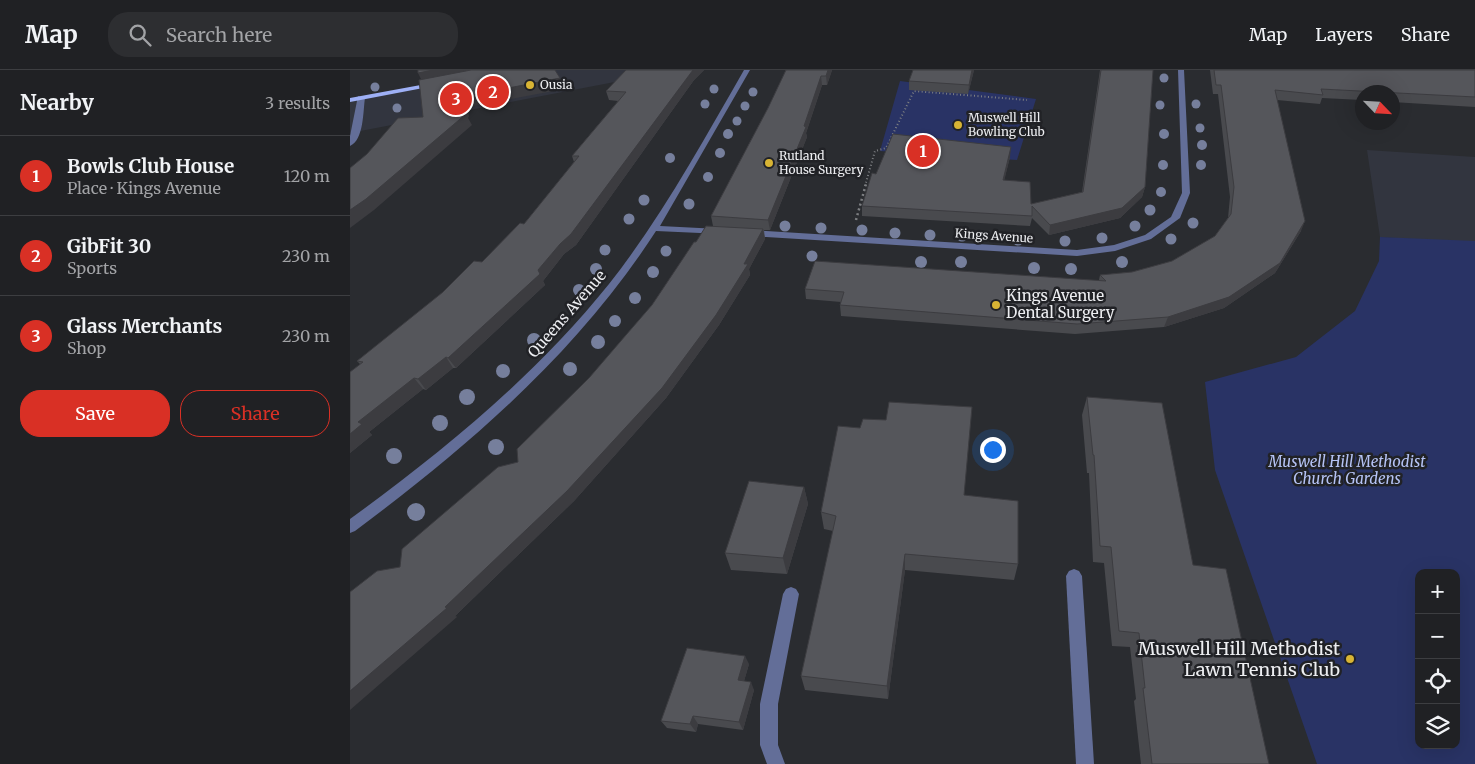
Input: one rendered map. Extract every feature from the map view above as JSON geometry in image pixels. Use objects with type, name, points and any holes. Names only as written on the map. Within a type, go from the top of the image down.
[{"type":"main road","points":[[350,100],[444,83]]},
{"type":"street","name":"Queens Avenue","points":[[350,527],[462,438],[554,354],[613,285],[654,228],[747,70]]},
{"type":"street","name":"Kings Avenue","points":[[654,228],[1077,253],[1115,248],[1148,237],[1175,218],[1186,193],[1181,70]]},
{"type":"street","points":[[350,144],[356,132],[361,98]]},
{"type":"street","points":[[1074,576],[1085,764]]},
{"type":"street","points":[[776,764],[769,745],[769,704],[791,594]]},
{"type":"path","points":[[850,239],[875,151],[886,148],[914,91],[1027,100]]},
{"type":"shaded area","points":[[518,70],[677,70],[350,133],[350,100]]},
{"type":"shaded area","points":[[1367,150],[1475,157],[1475,243],[1380,237]]},
{"type":"green space","name":"Muswell Hill Bowling Club","points":[[900,81],[1036,99],[1017,160],[880,151]]},
{"type":"green space","name":"Muswell Hill Methodist Church Gardens","points":[[1380,237],[1475,241],[1475,764],[1317,764],[1215,470],[1205,382],[1296,357],[1355,311],[1379,261]]},
{"type":"building","points":[[418,70],[433,70],[418,73]]},
{"type":"building","points":[[471,70],[555,70],[560,78],[462,97],[464,105],[458,115],[466,114],[366,199],[350,210],[350,168],[367,154],[398,118],[423,117],[419,80]]},
{"type":"building","points":[[626,70],[693,70],[571,234],[538,270],[540,274],[448,358],[446,357],[418,379],[414,378],[358,422],[362,424],[350,434],[350,372],[363,362],[357,361],[443,292],[474,261],[482,262],[520,223],[524,224],[579,156],[572,156],[626,92],[606,91]]},
{"type":"building","points":[[786,70],[828,70],[826,76],[821,76],[804,126],[806,127],[768,220],[711,216],[768,108]]},
{"type":"building","points":[[913,70],[972,70],[969,85],[909,81]]},
{"type":"building","points":[[1101,70],[1153,70],[1145,187],[1122,208],[1050,225],[1032,206],[1032,216],[862,206],[872,173],[876,174],[893,134],[1011,147],[1003,180],[1030,182],[1031,204],[1083,192]]},
{"type":"building","points":[[1214,70],[1475,70],[1475,97],[1400,93],[1400,85],[1355,85],[1355,91],[1321,89],[1323,95],[1275,90],[1305,221],[1280,263],[1229,297],[1168,317],[1077,324],[840,305],[844,292],[805,289],[815,261],[1106,281],[1100,275],[1132,272],[1172,261],[1215,236],[1231,214],[1234,187],[1221,85],[1216,85]]},
{"type":"building","points":[[706,226],[763,229],[744,264],[748,264],[716,315],[662,388],[567,491],[445,607],[447,608],[350,691],[350,592],[377,571],[400,567],[402,549],[498,467],[518,462],[517,449],[589,378],[652,305]]},
{"type":"building","points":[[1087,397],[1162,403],[1193,565],[1226,569],[1269,764],[1152,764],[1139,633],[1119,631],[1111,547],[1100,546],[1094,455]]},
{"type":"building","points":[[889,402],[972,407],[964,495],[1018,501],[1018,564],[905,554],[887,686],[801,676],[836,516],[821,512],[838,426],[860,428],[863,419],[886,420]]},
{"type":"building","points":[[749,481],[804,487],[783,558],[725,553]]},
{"type":"building","points":[[687,648],[745,656],[738,680],[751,682],[739,722],[693,716],[690,724],[661,721]]},
{"type":"place","name":"Ousia","points":[[530,85]]},
{"type":"place","name":"GibFit 30","points":[[493,92]]},
{"type":"place","name":"Glass Merchants","points":[[456,99]]},
{"type":"place","name":"Muswell Hill Bowling Club","points":[[958,125]]},
{"type":"place","name":"Bowls Club House","points":[[923,151]]},
{"type":"place","name":"Rutland House Surgery","points":[[769,163]]},
{"type":"place","name":"Kings Avenue Dental Surgery","points":[[996,305]]},
{"type":"place","name":"Muswell Hill Methodist Lawn Tennis Club","points":[[1350,659]]}]
